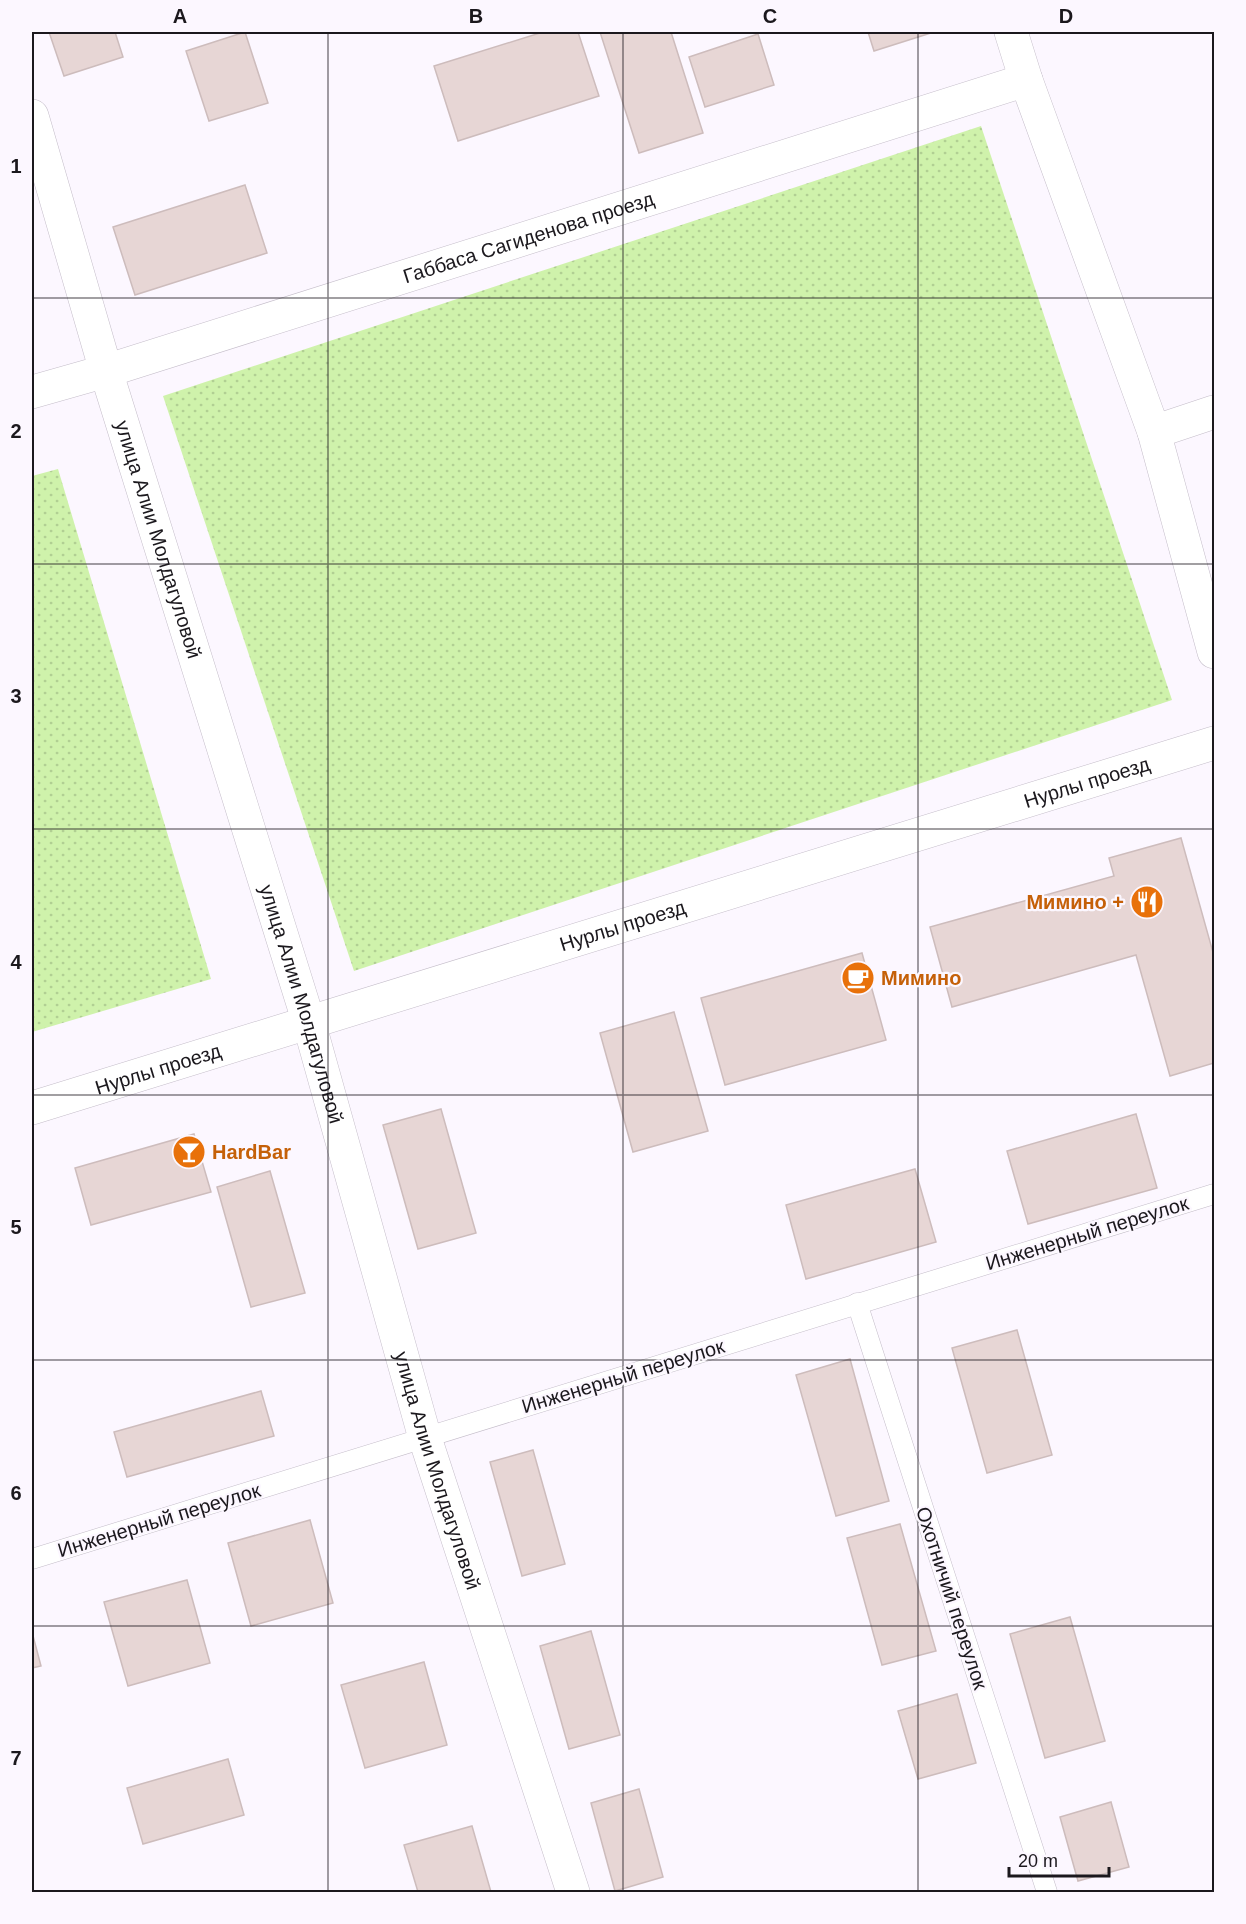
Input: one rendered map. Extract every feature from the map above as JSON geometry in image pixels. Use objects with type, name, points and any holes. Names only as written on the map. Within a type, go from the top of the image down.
[{"type":"street","points":[[1011,32],[1026,80],[1154,432],[1215,652]]},
{"type":"street","name":"Габбаса Сагиденова проезд","points":[[32,392],[106,371],[1026,80]]},
{"type":"street","name":"улица Алии Молдагуловой","points":[[32,116],[106,371],[309,1023],[425,1438],[573,1893]]},
{"type":"street","points":[[1154,432],[1215,412]]},
{"type":"street","name":"Нурлы проезд","points":[[32,1108],[1215,743]]},
{"type":"lane","name":"Инженерный переулок","points":[[32,1559],[1215,1194]]},
{"type":"lane","name":"Охотничий переулок","points":[[857,1303],[1047,1893]]},
{"type":"green space","points":[[981,126],[1172,700],[354,971],[163,396]]},
{"type":"green space","points":[[58,469],[211,979],[32,1032],[32,476]]},
{"type":"building","points":[[49,32],[115,32],[123,57],[64,76]]},
{"type":"building","points":[[245,32],[268,103],[209,121],[186,51]]},
{"type":"building","points":[[543,32],[578,32],[599,96],[458,141],[434,66]]},
{"type":"building","points":[[600,32],[671,32],[703,133],[639,153]]},
{"type":"building","points":[[868,32],[934,32],[874,51]]},
{"type":"building","points":[[758,34],[774,85],[705,107],[689,57]]},
{"type":"building","points":[[245,185],[267,253],[135,295],[113,227]]},
{"type":"building","points":[[1181,838],[1214,956],[1214,1063],[1170,1076],[1136,955],[952,1007],[930,927],[1114,876],[1109,858]]},
{"type":"building","points":[[862,953],[886,1040],[725,1085],[701,998]]},
{"type":"building","points":[[674,1012],[708,1131],[633,1152],[600,1033]]},
{"type":"building","points":[[441,1109],[476,1233],[418,1249],[383,1125]]},
{"type":"building","points":[[1136,1114],[1157,1188],[1028,1224],[1007,1151]]},
{"type":"building","points":[[194,1134],[211,1192],[91,1225],[75,1168]]},
{"type":"building","points":[[915,1169],[936,1242],[806,1279],[786,1205]]},
{"type":"building","points":[[270,1171],[305,1293],[251,1307],[217,1187]]},
{"type":"building","points":[[1017,1330],[1052,1455],[987,1473],[952,1348]]},
{"type":"building","points":[[850,1359],[889,1501],[836,1516],[796,1375]]},
{"type":"building","points":[[261,1391],[274,1436],[127,1477],[114,1432]]},
{"type":"building","points":[[533,1450],[565,1564],[522,1576],[490,1462]]},
{"type":"building","points":[[310,1520],[333,1603],[251,1626],[228,1543]]},
{"type":"building","points":[[900,1524],[936,1651],[882,1665],[847,1538]]},
{"type":"building","points":[[187,1580],[210,1663],[128,1686],[104,1602]]},
{"type":"building","points":[[1070,1617],[1105,1741],[1045,1758],[1010,1634]]},
{"type":"building","points":[[591,1631],[620,1735],[569,1749],[540,1646]]},
{"type":"building","points":[[32,1632],[41,1666],[32,1668]]},
{"type":"building","points":[[424,1662],[447,1745],[365,1768],[341,1685]]},
{"type":"building","points":[[957,1694],[976,1763],[918,1779],[898,1711]]},
{"type":"building","points":[[228,1759],[244,1815],[143,1844],[127,1788]]},
{"type":"building","points":[[639,1789],[663,1877],[615,1891],[591,1803]]},
{"type":"building","points":[[1111,1802],[1129,1867],[1078,1881],[1060,1817]]},
{"type":"building","points":[[472,1826],[491,1892],[418,1892],[404,1845]]},
{"type":"place","name":"Мимино +","points":[[1147,902]]},
{"type":"place","name":"Мимино","points":[[858,978]]},
{"type":"place","name":"HardBar","points":[[189,1152]]}]
